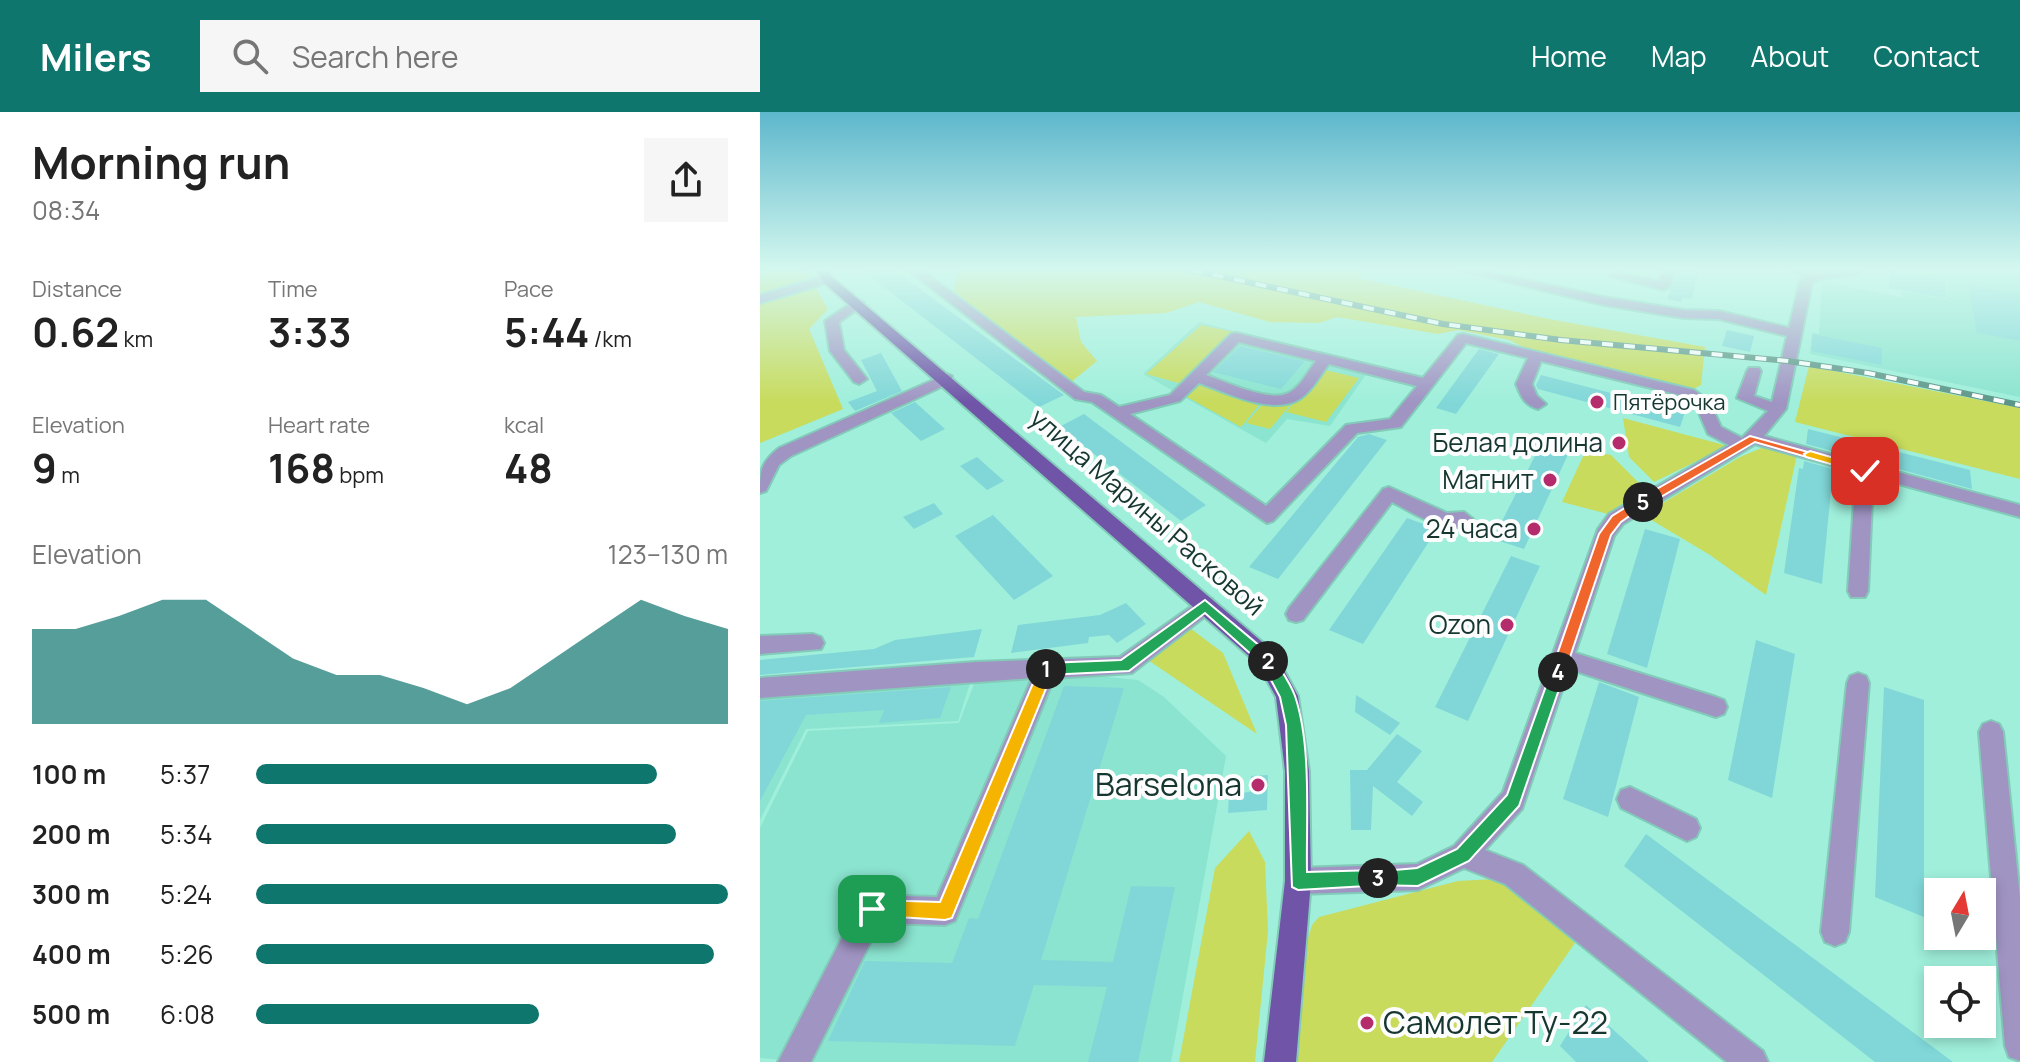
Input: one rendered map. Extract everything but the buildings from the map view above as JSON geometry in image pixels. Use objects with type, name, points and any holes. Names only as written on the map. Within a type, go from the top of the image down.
[{"type":"main road","name":"улица Марины Расковой","points":[[870,314],[1266,658],[1287,696],[1297,771],[1298,881],[1280,1062]]},
{"type":"street","points":[[841,314],[832,321],[837,351],[859,379]]},
{"type":"street","points":[[972,314],[1080,396],[1096,398],[1267,516],[1352,429],[1395,423],[1463,338],[1689,393],[1703,404],[1714,430],[2020,511]]},
{"type":"street","points":[[1696,314],[1719,315],[1794,333]]},
{"type":"street","points":[[1298,881],[1418,877],[1463,855],[1513,800],[1605,534],[1616,519],[1748,441],[1778,409],[1798,314]]},
{"type":"street","points":[[1117,412],[1175,398],[1236,337],[1427,384]]},
{"type":"street","points":[[1536,356],[1524,384],[1530,399],[1538,404]]},
{"type":"street","points":[[1196,377],[1240,394],[1285,400],[1296,395],[1325,359]]},
{"type":"street","points":[[1754,371],[1745,398],[1778,409]]},
{"type":"street","points":[[760,487],[772,462],[785,452],[814,436],[947,379]]},
{"type":"street","points":[[1858,591],[1865,471]]},
{"type":"street","points":[[1296,614],[1389,493],[1445,520],[1464,519]]},
{"type":"street","points":[[760,688],[1047,668],[1124,666],[1205,605]]},
{"type":"street","points":[[760,645],[813,643]]},
{"type":"street","points":[[1563,658],[1716,707]]},
{"type":"street","points":[[794,1062],[872,909],[945,911],[1047,668]]},
{"type":"street","points":[[1835,932],[1858,683]]},
{"type":"street","points":[[1991,732],[2020,1046]]},
{"type":"street","points":[[1630,799],[1687,828]]},
{"type":"street","points":[[1463,855],[1514,874],[1752,1062]]},
{"type":"shaded area","points":[[1820,314],[2020,314],[2020,397],[1810,354],[1812,333],[1819,334]]},
{"type":"shaded area","points":[[1199,322],[1372,366],[1330,426],[1287,419],[1266,443],[1143,374]]},
{"type":"shaded area","points":[[1037,670],[1138,680],[1164,697],[1226,756],[1171,1062],[814,1062],[760,1058],[760,828],[808,731],[959,723],[976,679]]},
{"type":"shaded area","points":[[971,680],[958,721],[806,729],[760,820],[760,693]]},
{"type":"green space","points":[[760,314],[823,314],[809,329],[843,409],[760,443]]},
{"type":"green space","points":[[981,314],[1136,314],[1076,317],[1081,342],[1097,361],[1070,383]]},
{"type":"green space","points":[[1243,314],[1527,314],[1705,347],[1701,385],[1692,390],[1532,351],[1509,340],[1458,330],[1438,334],[1337,317],[1319,323],[1270,322]]},
{"type":"green space","points":[[1201,325],[1234,332],[1182,384],[1146,374]]},
{"type":"green space","points":[[1809,366],[2020,408],[2020,479],[1795,422]]},
{"type":"green space","points":[[1321,369],[1359,378],[1326,422],[1286,412]]},
{"type":"green space","points":[[1199,382],[1264,399],[1241,427],[1185,396]]},
{"type":"green space","points":[[1268,398],[1291,404],[1270,429],[1246,423]]},
{"type":"green space","points":[[1623,418],[1728,446],[1654,482],[1629,457]]},
{"type":"green space","points":[[1764,447],[1797,455],[1766,595],[1710,555],[1643,515],[1740,457]]},
{"type":"green space","points":[[1586,450],[1611,455],[1644,488],[1608,514],[1562,502]]},
{"type":"green space","points":[[1186,625],[1223,653],[1257,734],[1145,658]]},
{"type":"green space","points":[[1249,831],[1265,862],[1268,931],[1255,1062],[1179,1062],[1215,868]]},
{"type":"green space","points":[[1495,879],[1513,886],[1575,943],[1492,1062],[1297,1062],[1308,938],[1312,925],[1319,917],[1458,881]]},
{"type":"railway","points":[[1398,314],[1443,324],[1561,340],[1788,361],[1868,373],[2020,405]]},
{"type":"place","name":"Пятёрочка","points":[[1597,402]]},
{"type":"place","name":"Белая долина","points":[[1619,443]]},
{"type":"place","name":"Магнит","points":[[1550,480]]},
{"type":"place","name":"24 часа","points":[[1534,529]]},
{"type":"place","name":"Ozon","points":[[1507,625]]},
{"type":"place","name":"Barselona","points":[[1258,785]]},
{"type":"place","name":"Самолет Ту-22","points":[[1367,1023]]},
{"type":"route","points":[[872,909],[945,911],[1047,668],[1124,666],[1205,605],[1266,658],[1287,696],[1297,771],[1298,881],[1418,877],[1463,855],[1513,800],[1605,534],[1616,519],[1753,438],[1865,471]]}]
